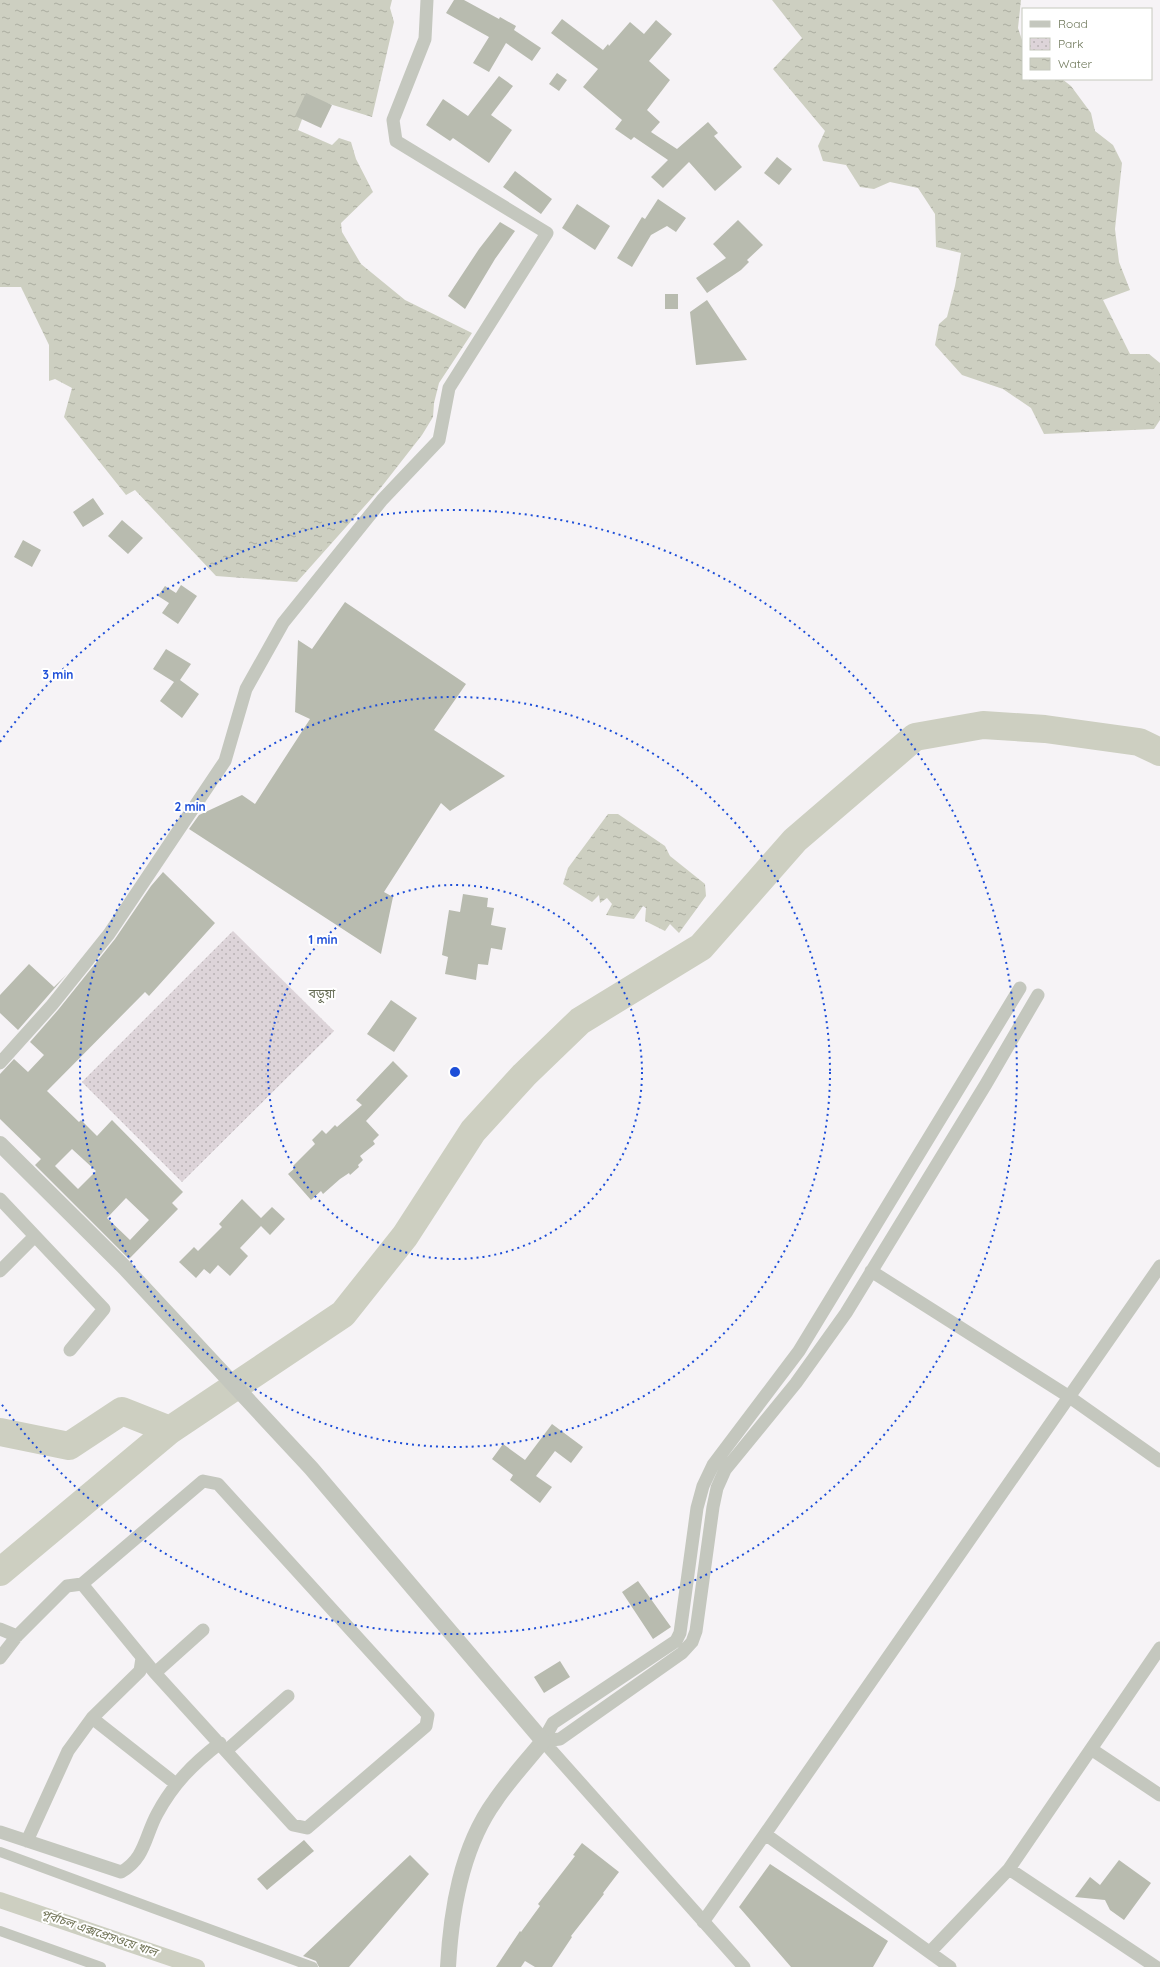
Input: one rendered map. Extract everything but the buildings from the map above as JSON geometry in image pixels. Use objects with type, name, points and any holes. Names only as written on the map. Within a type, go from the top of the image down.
[{"type":"street","points":[[0,1063],[52,1005],[109,934],[225,761],[246,690],[282,623],[382,500],[438,440],[449,388],[547,233],[396,141],[393,120],[425,39],[427,0]]},
{"type":"street","points":[[448,1967],[450,1939],[457,1892],[472,1842],[495,1801],[543,1741],[553,1723],[676,1642],[680,1633],[697,1508],[703,1486],[713,1465],[799,1351],[1020,988]]},
{"type":"street","points":[[543,1741],[560,1739],[682,1653],[692,1642],[696,1631],[706,1553],[717,1488],[725,1470],[823,1346],[986,1084],[1038,995]]},
{"type":"street","points":[[968,1072],[986,1084]]},
{"type":"street","points":[[0,1144],[125,1268],[311,1468],[543,1741],[744,1967]]},
{"type":"street","points":[[0,1199],[104,1309],[70,1350]]},
{"type":"street","points":[[0,1271],[35,1236]]},
{"type":"street","points":[[871,1271],[1068,1396],[1160,1461]]},
{"type":"street","points":[[703,1922],[1068,1396],[1158,1273]]},
{"type":"street","points":[[0,1658],[17,1636],[67,1586],[82,1584],[203,1481],[218,1484],[428,1715],[426,1726],[307,1828],[294,1825],[142,1658],[82,1584]]},
{"type":"street","points":[[691,1551],[706,1553]]},
{"type":"street","points":[[0,1629],[17,1636]]},
{"type":"street","points":[[155,1672],[203,1630]]},
{"type":"street","points":[[930,1952],[1009,1869],[1160,1648]]},
{"type":"street","points":[[27,1841],[68,1750],[92,1718],[140,1671],[142,1658]]},
{"type":"street","points":[[0,1832],[121,1872],[130,1867],[139,1858],[157,1814],[176,1784],[195,1762],[223,1747],[288,1696]]},
{"type":"street","points":[[92,1718],[176,1784]]},
{"type":"street","points":[[1091,1749],[1160,1795]]},
{"type":"street","points":[[765,1834],[950,1967]]},
{"type":"street","points":[[0,1852],[313,1967]]},
{"type":"street","points":[[1009,1869],[1156,1967]]},
{"type":"street","points":[[0,1931],[101,1967]]},
{"type":"street","points":[[0,1936],[92,1967]]},
{"type":"green space","points":[[233,931],[334,1031],[182,1182],[82,1082]]},
{"type":"water","points":[[0,0],[392,0],[390,8],[394,22],[372,117],[310,98],[298,130],[332,145],[339,138],[351,142],[356,159],[373,192],[341,223],[342,232],[361,264],[405,300],[472,333],[439,383],[434,403],[433,417],[422,435],[379,490],[297,582],[216,576],[135,490],[126,495],[64,417],[72,388],[55,379],[49,381],[49,345],[21,287],[0,287]]},
{"type":"water","points":[[772,0],[1021,0],[1018,28],[1022,40],[1022,80],[1063,80],[1071,86],[1091,113],[1095,131],[1113,145],[1122,163],[1115,229],[1119,262],[1130,290],[1103,300],[1130,354],[1149,354],[1160,363],[1160,420],[1154,429],[1044,434],[1031,408],[1003,389],[962,375],[935,345],[939,324],[947,317],[961,253],[936,247],[935,214],[918,188],[890,182],[874,189],[860,187],[846,165],[823,161],[818,146],[825,131],[773,69],[802,38]]},
{"type":"water","points":[[608,814],[618,814],[665,846],[670,856],[705,884],[706,896],[679,933],[670,924],[665,931],[645,921],[646,908],[643,906],[634,919],[606,915],[612,904],[607,898],[600,903],[599,895],[592,902],[563,884],[568,868]]},
{"type":"waterway","points":[[0,1572],[170,1430],[343,1314],[405,1236],[473,1131],[524,1075],[580,1021],[701,947],[795,840],[915,737],[983,725],[1045,729],[1139,742],[1160,752]]},
{"type":"waterway","points":[[0,1432],[69,1446],[122,1411],[170,1430]]},
{"type":"waterway","name":"পূর্বাচল এক্সপ্রেসওয়ে খাল","points":[[0,1900],[197,1967]]},
{"type":"district","name":"বড়ুয়া","points":[[322,994]]}]
